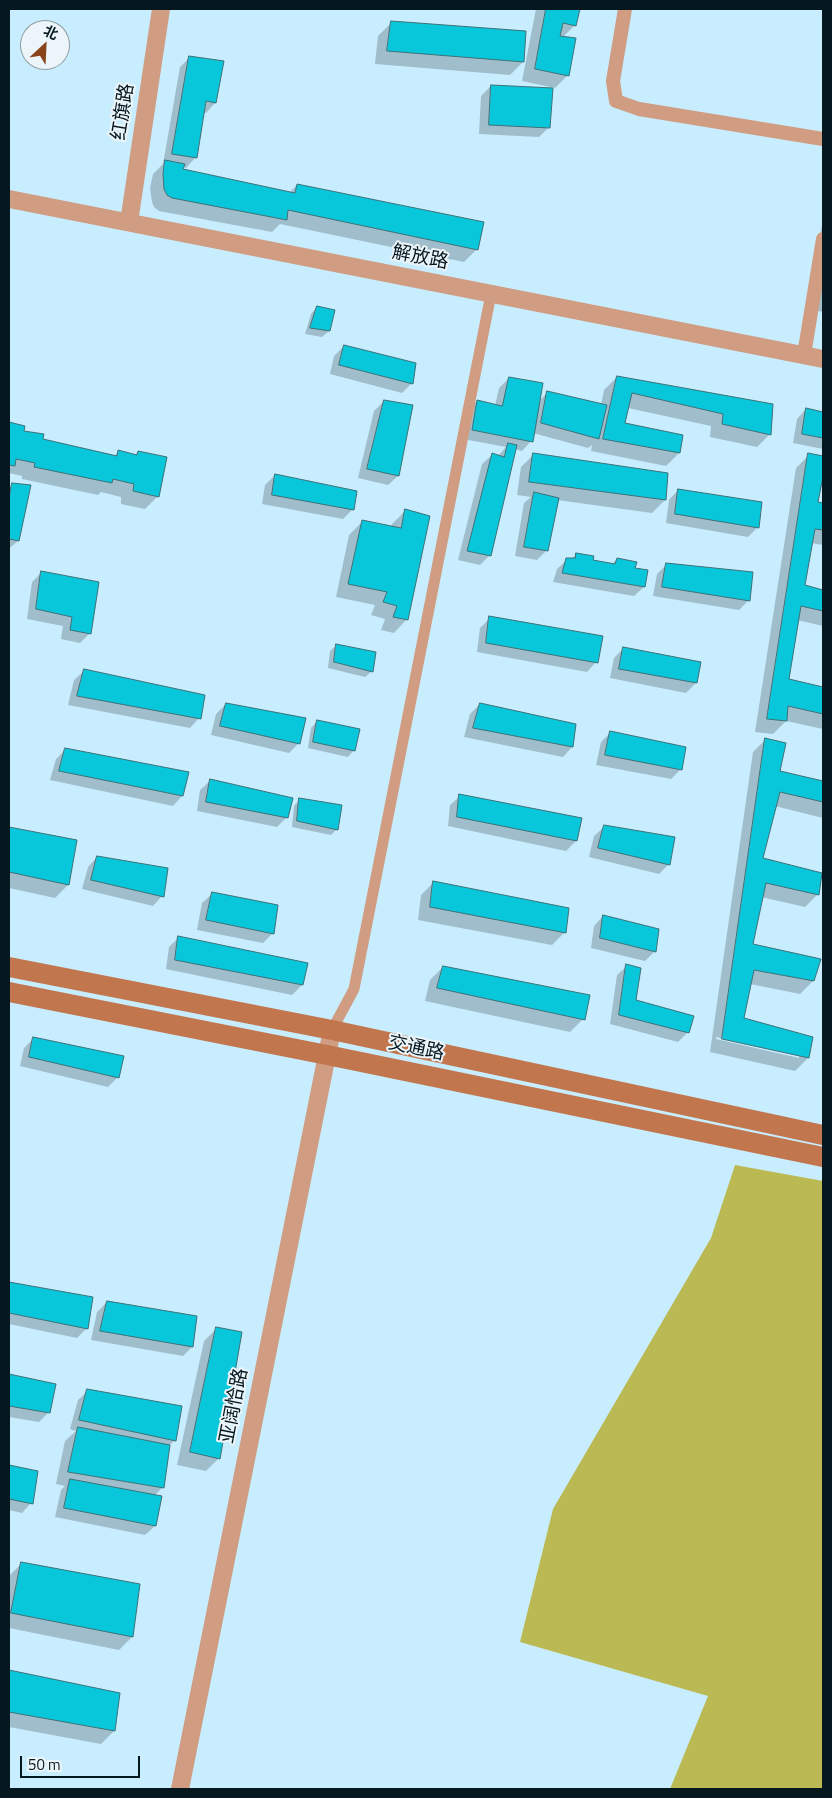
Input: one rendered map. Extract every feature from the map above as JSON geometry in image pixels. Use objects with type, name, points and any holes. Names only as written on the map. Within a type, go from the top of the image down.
[{"type":"main road","name":"交通路","points":[[9,967],[332,1030],[823,1135]]},
{"type":"main road","points":[[9,992],[823,1157]]},
{"type":"street","name":"红旗路","points":[[129,222],[161,9]]},
{"type":"street","points":[[625,9],[612,81],[616,101],[639,109],[823,139]]},
{"type":"street","name":"解放路","points":[[9,199],[823,359]]},
{"type":"street","points":[[804,355],[823,239]]},
{"type":"street","points":[[332,1030],[354,988],[491,294]]},
{"type":"street","name":"亚阔恰路","points":[[180,1789],[332,1030]]},
{"type":"shaded area","points":[[735,1165],[823,1181],[823,1789],[670,1789],[708,1696],[520,1642],[553,1509],[711,1238]]},
{"type":"building","points":[[546,9],[580,9],[576,26],[563,23],[560,36],[576,38],[569,76],[535,69]]},
{"type":"building","points":[[391,21],[526,31],[524,62],[387,51]]},
{"type":"building","points":[[189,56],[224,61],[216,103],[206,101],[197,158],[172,154]]},
{"type":"building","points":[[491,85],[553,88],[550,128],[489,125]]},
{"type":"building","points":[[165,160],[185,164],[183,169],[295,193],[297,184],[484,222],[478,250],[288,210],[287,220],[172,198],[167,195],[164,189],[163,174]]},
{"type":"building","points":[[317,306],[335,310],[330,331],[310,328]]},
{"type":"building","points":[[344,345],[416,363],[413,384],[339,365]]},
{"type":"building","points":[[617,376],[773,404],[771,435],[722,424],[723,414],[632,393],[625,423],[683,435],[680,453],[603,439]]},
{"type":"building","points":[[509,377],[543,383],[533,442],[472,430],[477,400],[502,406]]},
{"type":"building","points":[[547,391],[607,405],[599,439],[541,423]]},
{"type":"building","points":[[384,400],[413,405],[399,476],[367,469]]},
{"type":"building","points":[[806,408],[823,412],[823,438],[802,434]]},
{"type":"building","points":[[9,422],[25,426],[24,431],[44,434],[43,439],[117,456],[118,450],[137,455],[138,451],[167,457],[159,497],[133,491],[134,484],[113,479],[112,483],[34,467],[35,463],[16,459],[15,466],[9,465]]},
{"type":"building","points":[[508,443],[517,445],[491,556],[467,551],[492,453],[504,457]]},
{"type":"building","points":[[533,453],[668,473],[666,500],[529,482]]},
{"type":"building","points":[[808,453],[823,456],[823,477],[818,502],[823,503],[823,530],[815,529],[805,585],[823,590],[823,611],[801,606],[789,679],[823,687],[823,714],[788,706],[787,721],[767,719]]},
{"type":"building","points":[[275,474],[357,491],[354,510],[272,495]]},
{"type":"building","points":[[12,483],[31,485],[19,541],[9,539],[9,499]]},
{"type":"building","points":[[678,489],[762,502],[759,528],[675,514]]},
{"type":"building","points":[[534,492],[559,498],[548,551],[524,547]]},
{"type":"building","points":[[405,509],[430,516],[408,620],[393,617],[397,606],[383,602],[387,592],[348,584],[362,520],[401,528]]},
{"type":"building","points":[[576,553],[594,556],[593,560],[615,564],[617,558],[637,562],[635,568],[648,570],[645,587],[562,573],[566,558],[575,558]]},
{"type":"building","points":[[666,563],[753,572],[750,601],[662,587]]},
{"type":"building","points":[[41,571],[99,582],[91,634],[70,630],[72,617],[36,609]]},
{"type":"building","points":[[489,616],[603,636],[598,663],[486,643]]},
{"type":"building","points":[[336,644],[376,652],[373,672],[334,662]]},
{"type":"building","points":[[623,647],[701,662],[697,683],[619,669]]},
{"type":"building","points":[[84,669],[205,695],[201,719],[77,696]]},
{"type":"building","points":[[226,703],[306,718],[300,744],[220,726]]},
{"type":"building","points":[[480,703],[576,724],[573,747],[473,728]]},
{"type":"building","points":[[317,720],[360,729],[355,751],[313,742]]},
{"type":"building","points":[[610,731],[686,747],[682,770],[605,755]]},
{"type":"building","points":[[765,738],[786,743],[780,771],[823,781],[823,802],[780,792],[763,858],[822,873],[819,895],[766,883],[753,944],[821,959],[814,981],[754,970],[744,1018],[813,1037],[809,1058],[722,1039]]},
{"type":"building","points":[[65,748],[189,772],[183,796],[59,771]]},
{"type":"building","points":[[210,779],[293,798],[288,818],[206,802]]},
{"type":"building","points":[[459,794],[582,818],[577,841],[457,817]]},
{"type":"building","points":[[299,798],[342,805],[338,830],[297,821]]},
{"type":"building","points":[[604,825],[675,837],[670,865],[598,848]]},
{"type":"building","points":[[9,827],[77,840],[69,885],[9,872]]},
{"type":"building","points":[[97,856],[168,868],[164,897],[91,880]]},
{"type":"building","points":[[433,881],[569,908],[566,933],[430,907]]},
{"type":"building","points":[[212,892],[278,905],[274,934],[206,920]]},
{"type":"building","points":[[603,915],[659,929],[656,952],[600,938]]},
{"type":"building","points":[[178,936],[308,963],[303,985],[175,960]]},
{"type":"building","points":[[626,964],[641,968],[636,1000],[694,1016],[689,1033],[619,1015]]},
{"type":"building","points":[[443,966],[590,995],[585,1020],[437,988]]},
{"type":"building","points":[[33,1037],[124,1056],[119,1078],[29,1057]]},
{"type":"building","points":[[9,1282],[93,1297],[88,1329],[9,1313]]},
{"type":"building","points":[[107,1301],[197,1316],[193,1347],[100,1331]]},
{"type":"building","points":[[216,1327],[242,1332],[220,1459],[190,1452]]},
{"type":"building","points":[[9,1374],[56,1384],[50,1413],[9,1406]]},
{"type":"building","points":[[87,1389],[182,1406],[176,1441],[79,1420]]},
{"type":"building","points":[[78,1427],[170,1445],[164,1488],[68,1472]]},
{"type":"building","points":[[9,1465],[38,1471],[33,1504],[9,1499]]},
{"type":"building","points":[[70,1479],[162,1496],[156,1526],[64,1508]]},
{"type":"building","points":[[21,1562],[140,1584],[133,1637],[11,1613]]},
{"type":"building","points":[[9,1670],[120,1693],[115,1731],[9,1712]]}]
